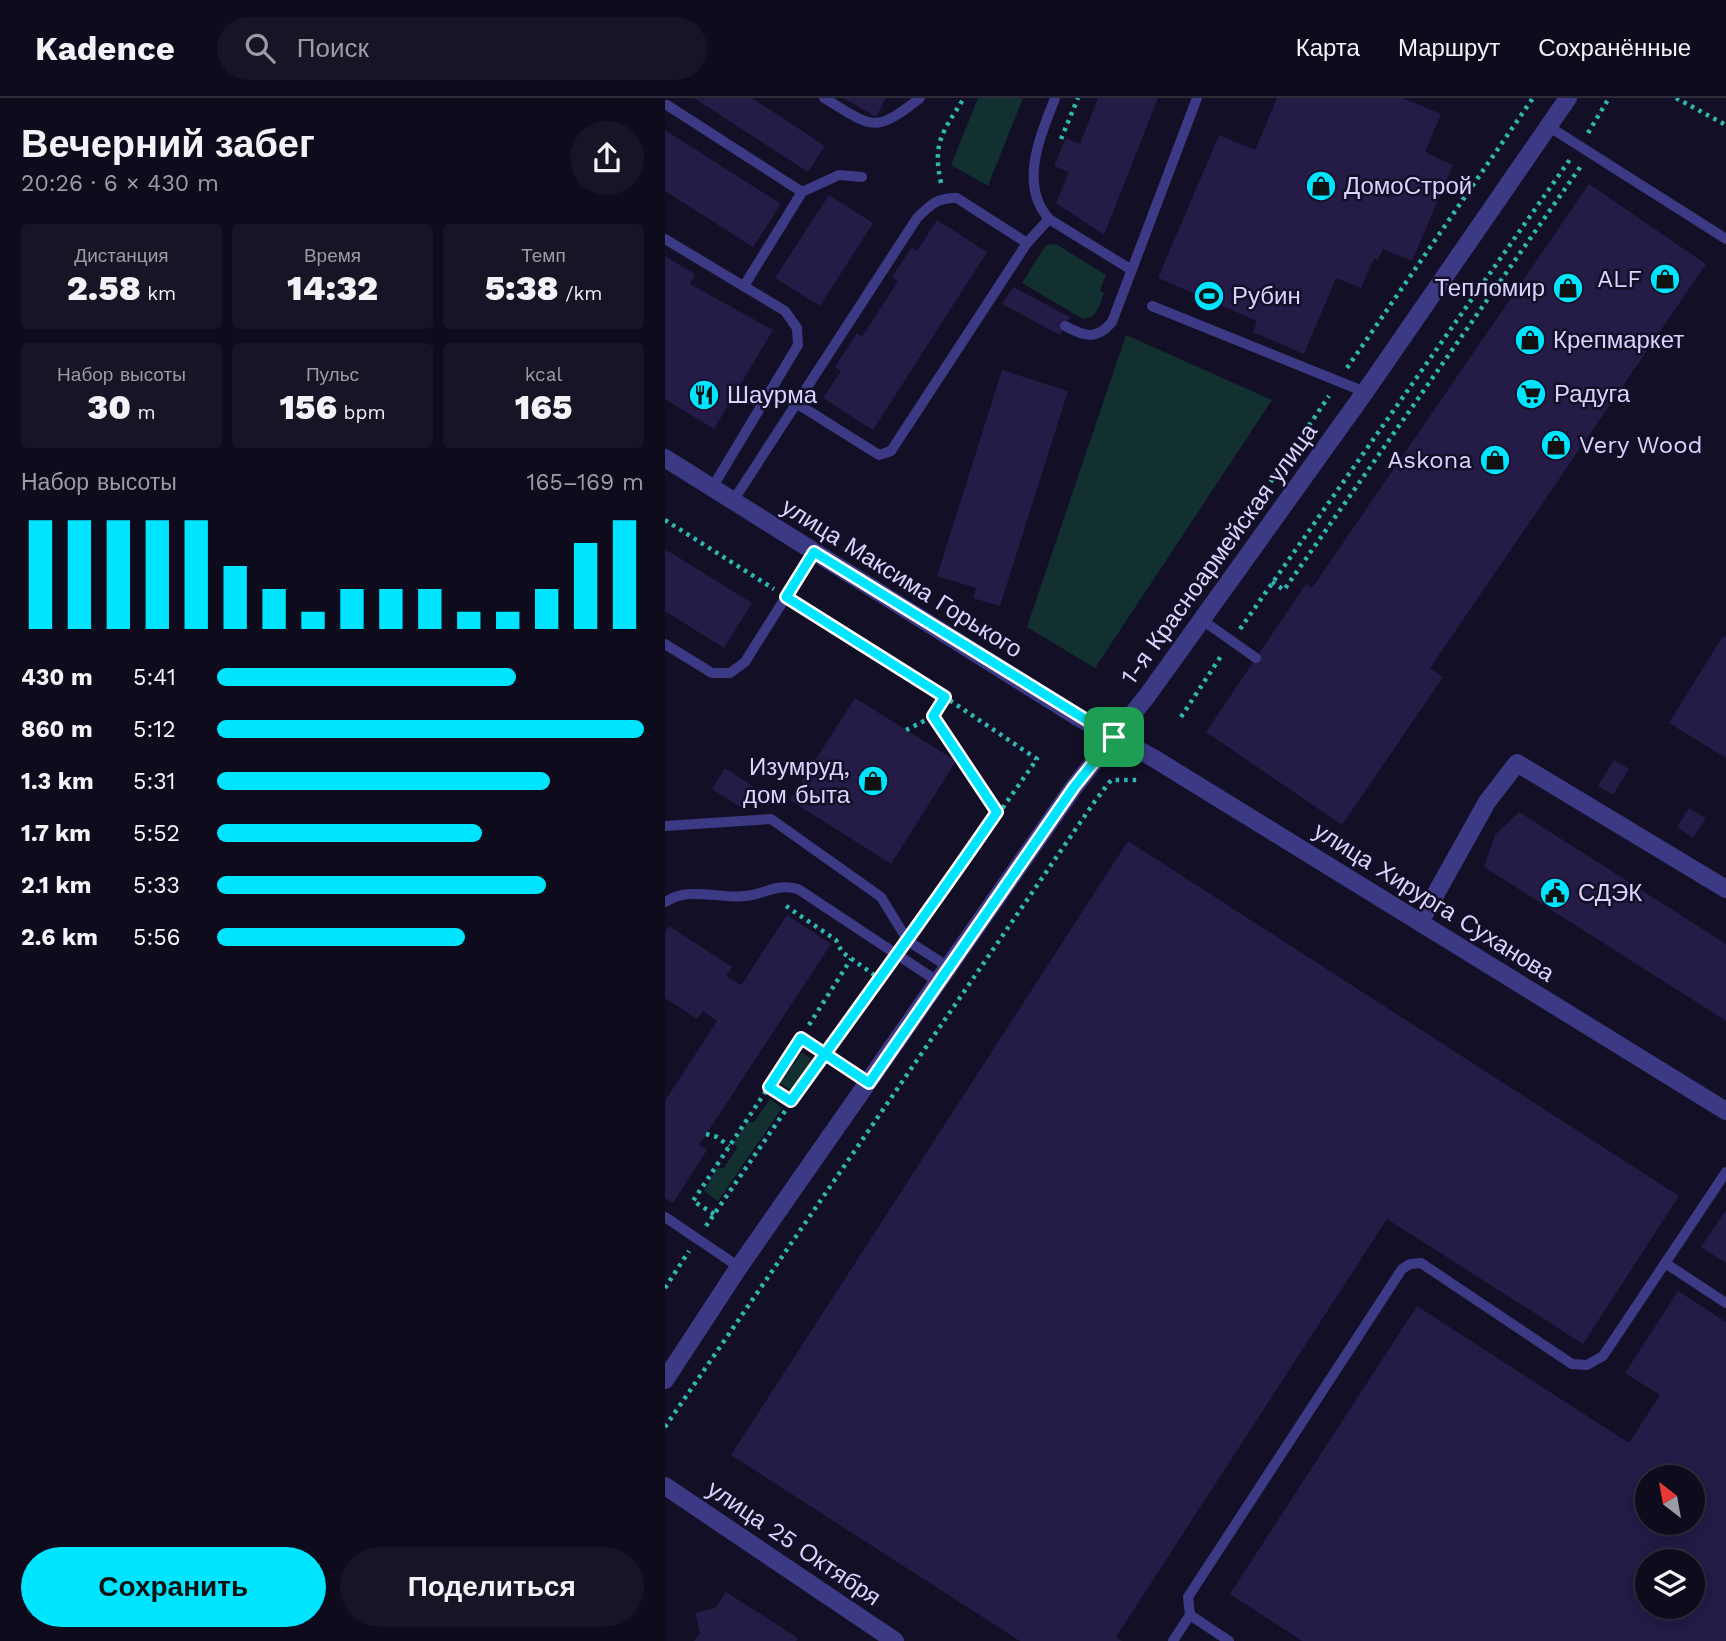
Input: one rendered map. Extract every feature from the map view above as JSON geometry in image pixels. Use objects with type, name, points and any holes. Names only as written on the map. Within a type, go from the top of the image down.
[{"type":"street","name":"1-я Красноармейская улица","points":[[665,1380],[739,1267],[942,974],[1074,787],[1202,620],[1365,392],[1568,98]]},
{"type":"street","name":"улица Максима Горького","points":[[665,458],[1114,737]]},
{"type":"street","name":"улица Хирурга Суханова","points":[[1114,737],[1155,759],[1726,1111]]},
{"type":"street","points":[[1420,922],[1487,802],[1517,763],[1726,889]]},
{"type":"street","name":"улица 25 Октября","points":[[665,1486],[895,1641]]},
{"type":"lane","points":[[824,98],[867,124],[880,124],[895,117],[921,98]]},
{"type":"lane","points":[[1055,98],[1034,152],[1035,193],[1040,209],[1049,219],[1130,269]]},
{"type":"lane","points":[[1065,326],[1094,337],[1112,322],[1197,98]]},
{"type":"lane","points":[[667,105],[802,192]]},
{"type":"lane","points":[[1548,126],[1726,239]]},
{"type":"lane","points":[[744,286],[802,192],[839,175],[862,177]]},
{"type":"lane","points":[[733,501],[917,218],[932,203],[944,198],[957,198],[1027,243]]},
{"type":"lane","points":[[796,403],[879,456],[891,451],[1027,243],[1049,219]]},
{"type":"lane","points":[[665,239],[785,311],[797,328],[798,345],[712,488]]},
{"type":"lane","points":[[1152,306],[1365,392]]},
{"type":"lane","points":[[665,644],[712,673],[730,673],[745,662],[814,552]]},
{"type":"lane","points":[[1202,620],[1256,658]]},
{"type":"lane","points":[[665,826],[771,819],[881,897],[908,941],[942,974]]},
{"type":"lane","points":[[665,902],[688,893],[744,896],[778,886],[798,889],[898,955],[942,974]]},
{"type":"lane","points":[[778,1074],[801,1038],[869,1083]]},
{"type":"lane","points":[[1174,1641],[1190,1615],[1188,1597],[1402,1269],[1409,1264],[1421,1263],[1572,1364],[1587,1365],[1603,1356],[1726,1172]]},
{"type":"lane","points":[[665,1217],[739,1267]]},
{"type":"lane","points":[[1665,1263],[1726,1303]]},
{"type":"lane","points":[[1190,1615],[1229,1641]]},
{"type":"path","points":[[944,198],[936,160],[941,135],[964,98]]},
{"type":"path","points":[[1059,144],[1078,98]]},
{"type":"path","points":[[1181,717],[1272,582],[1579,147],[1609,98]]},
{"type":"path","points":[[1676,98],[1726,125]]},
{"type":"path","points":[[1272,582],[1284,590],[1590,154]]},
{"type":"path","points":[[1528,220],[1538,228]]},
{"type":"path","points":[[665,520],[945,697],[1037,760],[997,812],[908,941]]},
{"type":"path","points":[[906,730],[933,716],[945,697]]},
{"type":"path","points":[[933,716],[997,812]]},
{"type":"path","points":[[665,1427],[1095,801],[1111,780],[1139,780]]},
{"type":"path","points":[[765,892],[836,940],[842,952],[880,979]]},
{"type":"path","points":[[665,1288],[791,1101],[898,955]]},
{"type":"path","points":[[801,1038],[851,959]]},
{"type":"path","points":[[713,1214],[693,1200],[778,1074]]},
{"type":"path","points":[[769,1087],[791,1101]]},
{"type":"path","points":[[706,1134],[729,1146]]},
{"type":"green space","points":[[978,98],[1023,98],[988,186],[951,165]]},
{"type":"green space","points":[[1056,244],[1106,275],[1100,290],[1104,293],[1099,306],[1088,318],[1083,319],[1022,283],[1046,245]]},
{"type":"green space","points":[[1126,335],[1272,400],[1095,668],[1027,627]]},
{"type":"green space","points":[[802,1052],[815,1062],[795,1093],[780,1083]]},
{"type":"green space","points":[[770,1099],[782,1108],[718,1201],[704,1191],[717,1168],[724,1168],[737,1148],[734,1142],[748,1122],[754,1122]]},
{"type":"building","points":[[694,98],[752,98],[825,146],[808,172]]},
{"type":"building","points":[[843,98],[886,98],[876,117]]},
{"type":"building","points":[[1098,98],[1158,98],[1104,235],[1056,203],[1069,172],[1054,166],[1066,138],[1080,144]]},
{"type":"building","name":"ДомоСтрой","points":[[1277,98],[1402,98],[1441,114],[1425,152],[1453,165],[1412,261],[1383,249],[1378,260],[1374,258],[1361,288],[1336,278],[1304,354],[1253,332],[1257,321],[1158,278],[1219,135],[1255,150]]},
{"type":"building","points":[[665,130],[781,204],[753,247],[665,191]]},
{"type":"building","points":[[1589,184],[1706,264],[1430,668],[1443,677],[1342,825],[1206,732],[1306,584],[1312,588]]},
{"type":"building","points":[[829,195],[873,223],[820,306],[775,278]]},
{"type":"building","points":[[937,220],[987,252],[873,430],[823,398],[841,371],[835,367],[857,333],[862,337],[898,281],[892,277],[912,247],[917,251]]},
{"type":"building","points":[[665,256],[695,274],[690,284],[773,330],[714,429],[665,399]]},
{"type":"building","points":[[1013,287],[1070,317],[1060,335],[1002,304]]},
{"type":"building","points":[[1002,370],[1068,391],[1000,606],[973,598],[976,588],[937,576]]},
{"type":"building","points":[[665,549],[752,603],[724,648],[665,611]]},
{"type":"building","points":[[1723,636],[1726,637],[1726,758],[1669,723]]},
{"type":"building","name":"Изумруд, дом быта","points":[[855,698],[956,761],[891,864],[790,800]]},
{"type":"building","points":[[1614,760],[1629,769],[1613,795],[1598,786]]},
{"type":"building","points":[[725,768],[758,790],[745,810],[712,789]]},
{"type":"building","points":[[1689,808],[1706,818],[1693,838],[1677,827]]},
{"type":"building","points":[[1519,812],[1726,944],[1726,1021],[1484,867],[1495,835]]},
{"type":"building","points":[[1128,841],[1679,1196],[1583,1344],[1387,1219],[1116,1637],[1122,1641],[1020,1641],[731,1455]]},
{"type":"building","points":[[787,915],[831,944],[699,1145],[707,1150],[673,1203],[665,1198],[665,1101],[717,1021],[703,1011],[697,1019],[665,998],[665,932],[669,926],[732,967],[726,976],[741,985]]},
{"type":"building","points":[[1726,1210],[1726,1263],[1701,1247]]},
{"type":"building","points":[[1678,1291],[1726,1322],[1726,1641],[1302,1641],[1230,1594],[1417,1306],[1629,1443],[1660,1395],[1625,1373]]},
{"type":"building","points":[[726,1592],[798,1638],[796,1641],[694,1641],[700,1633],[695,1613],[715,1608]]},
{"type":"place","name":"ДомоСтрой","points":[[1321,186]]},
{"type":"place","name":"ALF","points":[[1665,279]]},
{"type":"place","name":"Тепломир","points":[[1568,288]]},
{"type":"place","name":"Рубин","points":[[1209,296]]},
{"type":"place","name":"Крепмаркет","points":[[1530,340]]},
{"type":"place","name":"Радуга","points":[[1531,394]]},
{"type":"place","name":"Шаурма","points":[[704,395]]},
{"type":"place","name":"Very Wood","points":[[1556,445]]},
{"type":"place","name":"Askona","points":[[1495,460]]},
{"type":"place","name":"Изумруд, дом быта","points":[[873,781]]},
{"type":"place","name":"СДЭК","points":[[1555,893]]},
{"type":"route","points":[[1114,737],[814,552],[786,597],[945,697],[933,716],[997,812],[908,941],[825,1054],[791,1101],[769,1087],[801,1038],[825,1054],[869,1083],[947,966],[1074,787],[1114,737]]}]
